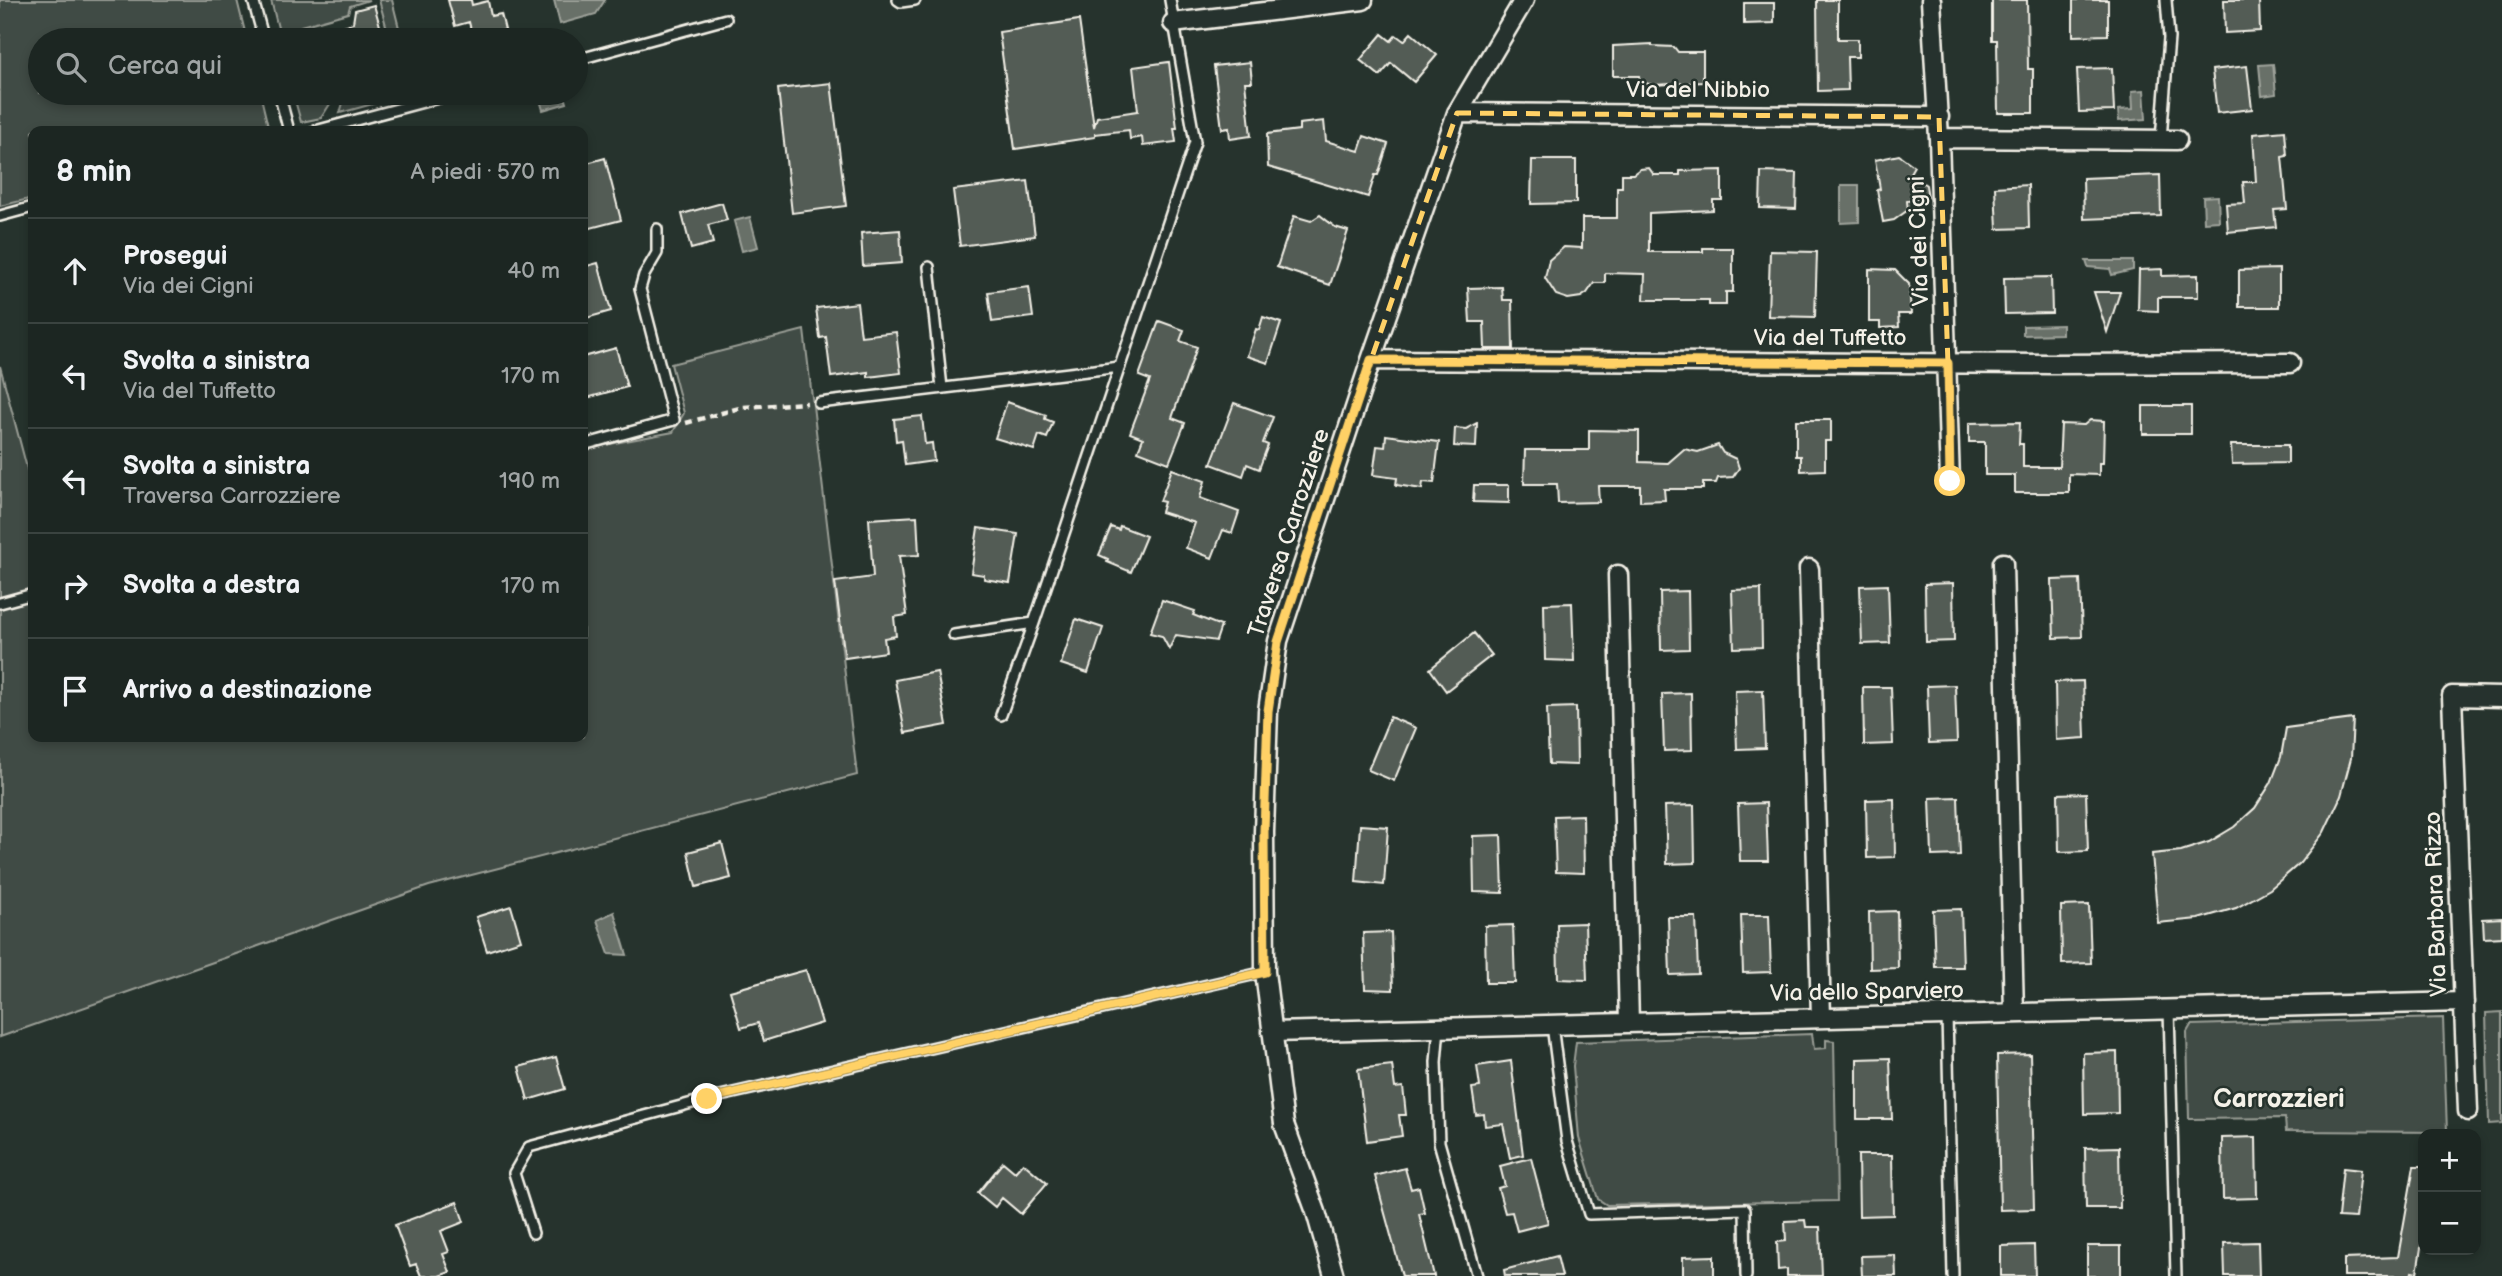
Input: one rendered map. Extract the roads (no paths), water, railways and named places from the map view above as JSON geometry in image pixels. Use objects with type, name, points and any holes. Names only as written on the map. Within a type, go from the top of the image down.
[{"type":"street","points":[[1173,23],[1363,0]]},
{"type":"street","name":"Traversa Carrozziere","points":[[1334,1276],[1316,1212],[1284,1124],[1265,972],[1264,832],[1268,711],[1278,642],[1371,360],[1457,113],[1524,0]]},
{"type":"street","name":"Via dei Cigni","points":[[1931,0],[1940,138],[1950,481]]},
{"type":"street","name":"Via del Nibbio","points":[[1457,113],[1939,117]]},
{"type":"street","points":[[1940,138],[2169,139]]},
{"type":"street","name":"Via del Tuffetto","points":[[1371,360],[2290,363]]},
{"type":"street","points":[[2003,563],[2014,1013]]},
{"type":"street","points":[[1809,569],[1821,1018]]},
{"type":"street","points":[[1618,575],[1629,1023]]},
{"type":"street","name":"Via Barbara Rizzo","points":[[2468,1111],[2452,696],[2502,696]]},
{"type":"street","name":"Via dello Sparviero","points":[[1272,1032],[2464,1002]]},
{"type":"lane","points":[[253,0],[261,28]]},
{"type":"lane","points":[[898,0],[915,0]]},
{"type":"lane","points":[[1001,715],[1195,142],[1170,0]]},
{"type":"lane","points":[[2166,0],[2169,38],[2169,139]]},
{"type":"lane","points":[[588,57],[726,19]]},
{"type":"lane","points":[[282,105],[288,126]]},
{"type":"lane","points":[[334,126],[412,105]]},
{"type":"lane","points":[[0,216],[28,208]]},
{"type":"lane","points":[[588,444],[674,420],[640,289],[644,275],[657,253],[657,229]]},
{"type":"lane","points":[[929,267],[942,388]]},
{"type":"lane","points":[[819,403],[1119,367]]},
{"type":"lane","points":[[0,603],[28,595]]},
{"type":"lane","points":[[954,635],[1034,623]]},
{"type":"lane","points":[[533,1233],[514,1173],[529,1147],[707,1099],[1265,972]]},
{"type":"lane","points":[[2169,1009],[2176,1276]]},
{"type":"lane","points":[[1947,1015],[1953,1276]]},
{"type":"lane","points":[[1552,1025],[1567,1141],[1589,1213],[1745,1209],[1746,1276]]},
{"type":"lane","points":[[1439,1027],[1436,1062],[1439,1142],[1477,1276]]},
{"type":"district","name":"Carrozzieri","points":[[2279,1099]]}]
